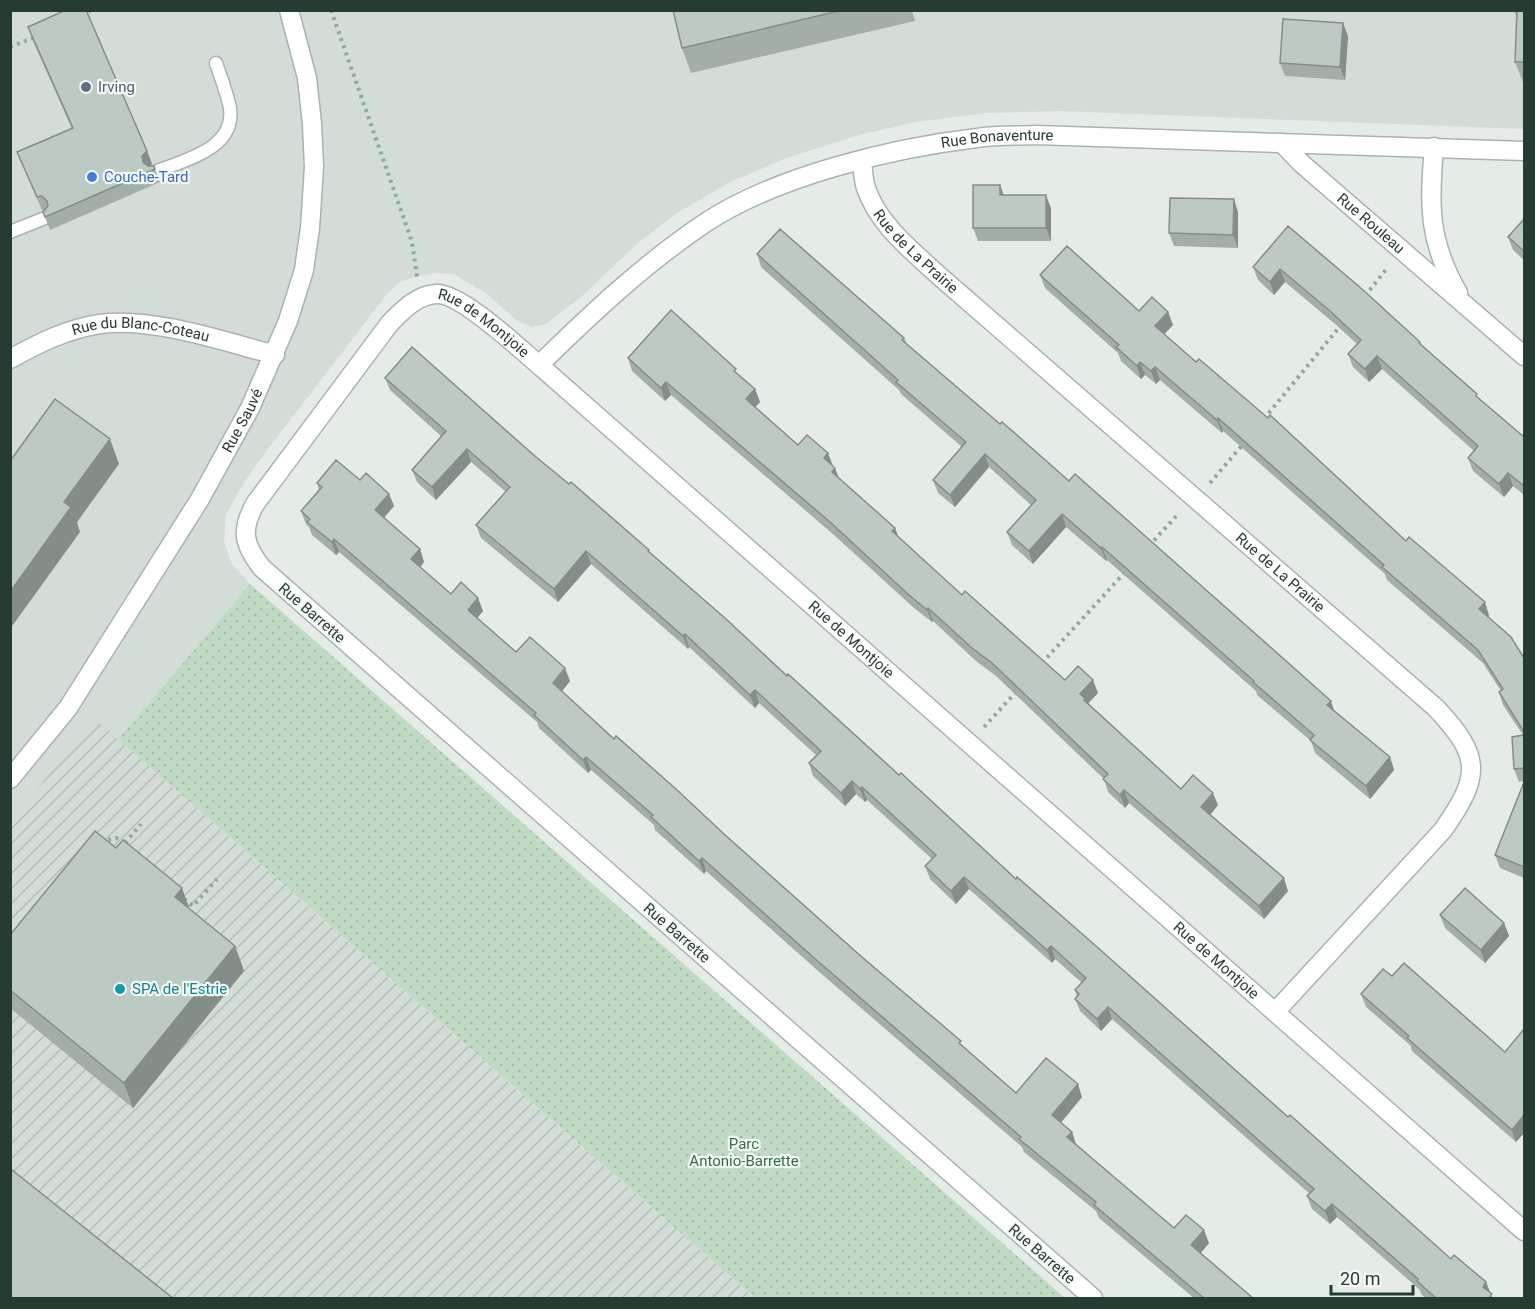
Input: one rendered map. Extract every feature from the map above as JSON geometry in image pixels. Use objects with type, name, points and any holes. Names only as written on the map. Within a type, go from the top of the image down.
[{"type":"street","name":"Rue Sauvé","points":[[10,779],[68,708],[200,499],[233,442],[275,355],[304,270],[310,228],[314,167],[307,78],[289,10]]},
{"type":"street","name":"Rue Bonaventure","points":[[539,365],[620,289],[659,256],[707,222],[755,196],[802,178],[862,160],[918,147],[978,137],[1036,135],[1524,151]]},
{"type":"street","name":"Rue Rouleau","points":[[1282,143],[1301,163],[1524,356]]},
{"type":"street","name":"Rue Rouleau","points":[[1434,147],[1430,187],[1433,231],[1448,275],[1464,302]]},
{"type":"street","name":"Rue de La Prairie","points":[[862,160],[866,188],[882,217],[899,239],[1436,708],[1458,731],[1470,755],[1471,780],[1460,806],[1443,830],[1275,1012]]},
{"type":"street","name":"Rue de Montjoie","points":[[262,568],[250,552],[245,537],[246,520],[255,504],[390,323],[407,306],[421,298],[437,293],[452,297],[468,306],[539,365],[1524,1231]]},
{"type":"street","name":"Rue du Blanc-Coteau","points":[[10,359],[68,331],[100,324],[126,323],[205,336],[275,355]]},
{"type":"street","name":"Rue Barrette","points":[[262,568],[1093,1299]]},
{"type":"lane","points":[[155,172],[204,152],[220,141],[229,127],[230,110],[216,63]]},
{"type":"lane","points":[[10,232],[45,218]]},
{"type":"path","points":[[76,20],[87,15],[91,10]]},
{"type":"path","points":[[331,10],[412,242],[421,298]]},
{"type":"path","points":[[10,47],[43,33]]},
{"type":"path","points":[[96,843],[116,838],[124,845],[141,824]]},
{"type":"path","points":[[193,906],[217,879]]},
{"type":"path","points":[[175,891],[193,906],[196,916]]},
{"type":"shaded area","points":[[11,11],[1524,11],[1524,129],[1060,111],[986,113],[915,122],[859,135],[787,158],[730,182],[676,214],[639,242],[581,297],[546,324],[532,327],[516,320],[487,294],[454,274],[437,273],[417,276],[400,282],[387,294],[258,462],[226,515],[224,541],[231,563],[250,584],[118,739],[94,719],[11,823]]},
{"type":"shaded area","points":[[94,718],[755,1298],[11,1298],[10,823]]},
{"type":"green space","name":"Parc Antonio-Barrette","points":[[250,584],[1065,1298],[755,1298],[118,739]]},
{"type":"building","points":[[66,10],[86,10],[147,151],[142,156],[143,162],[148,166],[154,166],[155,169],[45,217],[43,212],[48,206],[47,201],[42,196],[37,197],[17,152],[73,128],[28,27]]},
{"type":"building","points":[[673,10],[843,10],[682,48]]},
{"type":"building","points":[[1517,10],[1524,10],[1524,62],[1515,62]]},
{"type":"building","points":[[1283,19],[1343,23],[1340,67],[1280,63]]},
{"type":"building","points":[[973,185],[1000,185],[1000,195],[1046,195],[1046,228],[973,228]]},
{"type":"building","points":[[1170,198],[1234,199],[1233,235],[1169,233]]},
{"type":"building","points":[[1524,219],[1524,251],[1508,237]]},
{"type":"building","points":[[1288,226],[1362,289],[1477,394],[1476,396],[1524,437],[1524,486],[1508,473],[1499,484],[1468,458],[1478,446],[1377,356],[1365,369],[1348,354],[1361,340],[1280,269],[1270,282],[1253,267]]},
{"type":"building","points":[[780,229],[904,338],[902,340],[1000,424],[1002,422],[1069,481],[1075,474],[1331,701],[1327,705],[1390,757],[1366,786],[1310,740],[1314,735],[1254,681],[1062,514],[1029,551],[1007,532],[1036,500],[985,454],[950,495],[933,480],[966,442],[896,382],[898,380],[757,254]]},
{"type":"building","points":[[1067,246],[1139,311],[1152,297],[1168,312],[1155,326],[1196,362],[1199,359],[1268,418],[1270,415],[1406,541],[1409,537],[1485,602],[1479,609],[1511,637],[1524,658],[1524,732],[1499,692],[1503,689],[1478,650],[1382,567],[1384,565],[1218,418],[1217,420],[1155,367],[1151,371],[1140,362],[1137,366],[1116,347],[1119,345],[1040,275]]},
{"type":"building","points":[[671,310],[755,389],[746,399],[798,445],[807,435],[828,453],[824,458],[835,468],[832,472],[895,528],[892,531],[962,595],[965,591],[1065,680],[1078,666],[1093,680],[1080,694],[1085,698],[1084,700],[1181,789],[1193,775],[1213,793],[1201,807],[1284,878],[1259,906],[1124,790],[1120,795],[1103,779],[1108,774],[992,663],[928,608],[927,610],[909,595],[830,522],[666,382],[661,388],[628,358]]},
{"type":"building","points":[[412,347],[536,457],[569,484],[571,482],[649,550],[787,676],[788,674],[899,775],[901,773],[1016,879],[1017,877],[1096,946],[1288,1117],[1290,1115],[1451,1259],[1454,1255],[1486,1282],[1483,1287],[1492,1294],[1490,1296],[1493,1299],[1437,1299],[1417,1281],[1418,1279],[1332,1204],[1325,1211],[1307,1196],[1314,1189],[1108,1007],[1097,1019],[1075,999],[1079,994],[1075,990],[1086,978],[1051,946],[1047,950],[964,877],[951,891],[925,866],[936,855],[862,787],[860,789],[852,781],[841,793],[809,763],[821,751],[755,690],[750,695],[685,634],[683,636],[586,551],[554,589],[476,525],[510,487],[467,449],[432,487],[412,470],[446,431],[385,378]]},
{"type":"building","points":[[55,399],[110,439],[64,502],[71,507],[10,592],[10,461]]},
{"type":"building","points":[[336,460],[360,480],[366,473],[389,494],[375,510],[420,549],[411,559],[451,594],[461,582],[478,598],[468,610],[516,652],[530,637],[565,668],[553,683],[614,739],[616,736],[676,789],[863,958],[961,1041],[959,1043],[1016,1093],[1046,1058],[1078,1084],[1052,1115],[1072,1132],[1067,1137],[1174,1228],[1186,1215],[1204,1230],[1191,1245],[1254,1299],[1205,1299],[1094,1205],[1096,1202],[1019,1139],[1021,1137],[702,858],[699,861],[651,817],[653,815],[586,757],[583,760],[534,715],[536,713],[334,539],[332,542],[307,522],[310,519],[301,511],[322,487],[317,483]]},
{"type":"building","points":[[1524,735],[1524,768],[1514,769],[1512,737]]},
{"type":"building","points":[[1524,782],[1524,867],[1495,855]]},
{"type":"building","name":"SPA de l'Estrie","points":[[95,831],[116,848],[123,840],[182,888],[175,897],[235,946],[124,1083],[10,990],[10,935]]},
{"type":"building","points":[[1465,888],[1504,923],[1481,950],[1440,915]]},
{"type":"building","points":[[1404,963],[1505,1052],[1524,1029],[1524,1115],[1512,1130],[1407,1038],[1409,1036],[1361,994],[1383,969],[1392,976]]},
{"type":"building","points":[[12,1170],[174,1299],[10,1299],[10,1172]]},
{"type":"place","name":"Irving","points":[[86,87]]},
{"type":"place","name":"Couche-Tard","points":[[92,177]]},
{"type":"place","name":"SPA de l'Estrie","points":[[120,989]]}]
